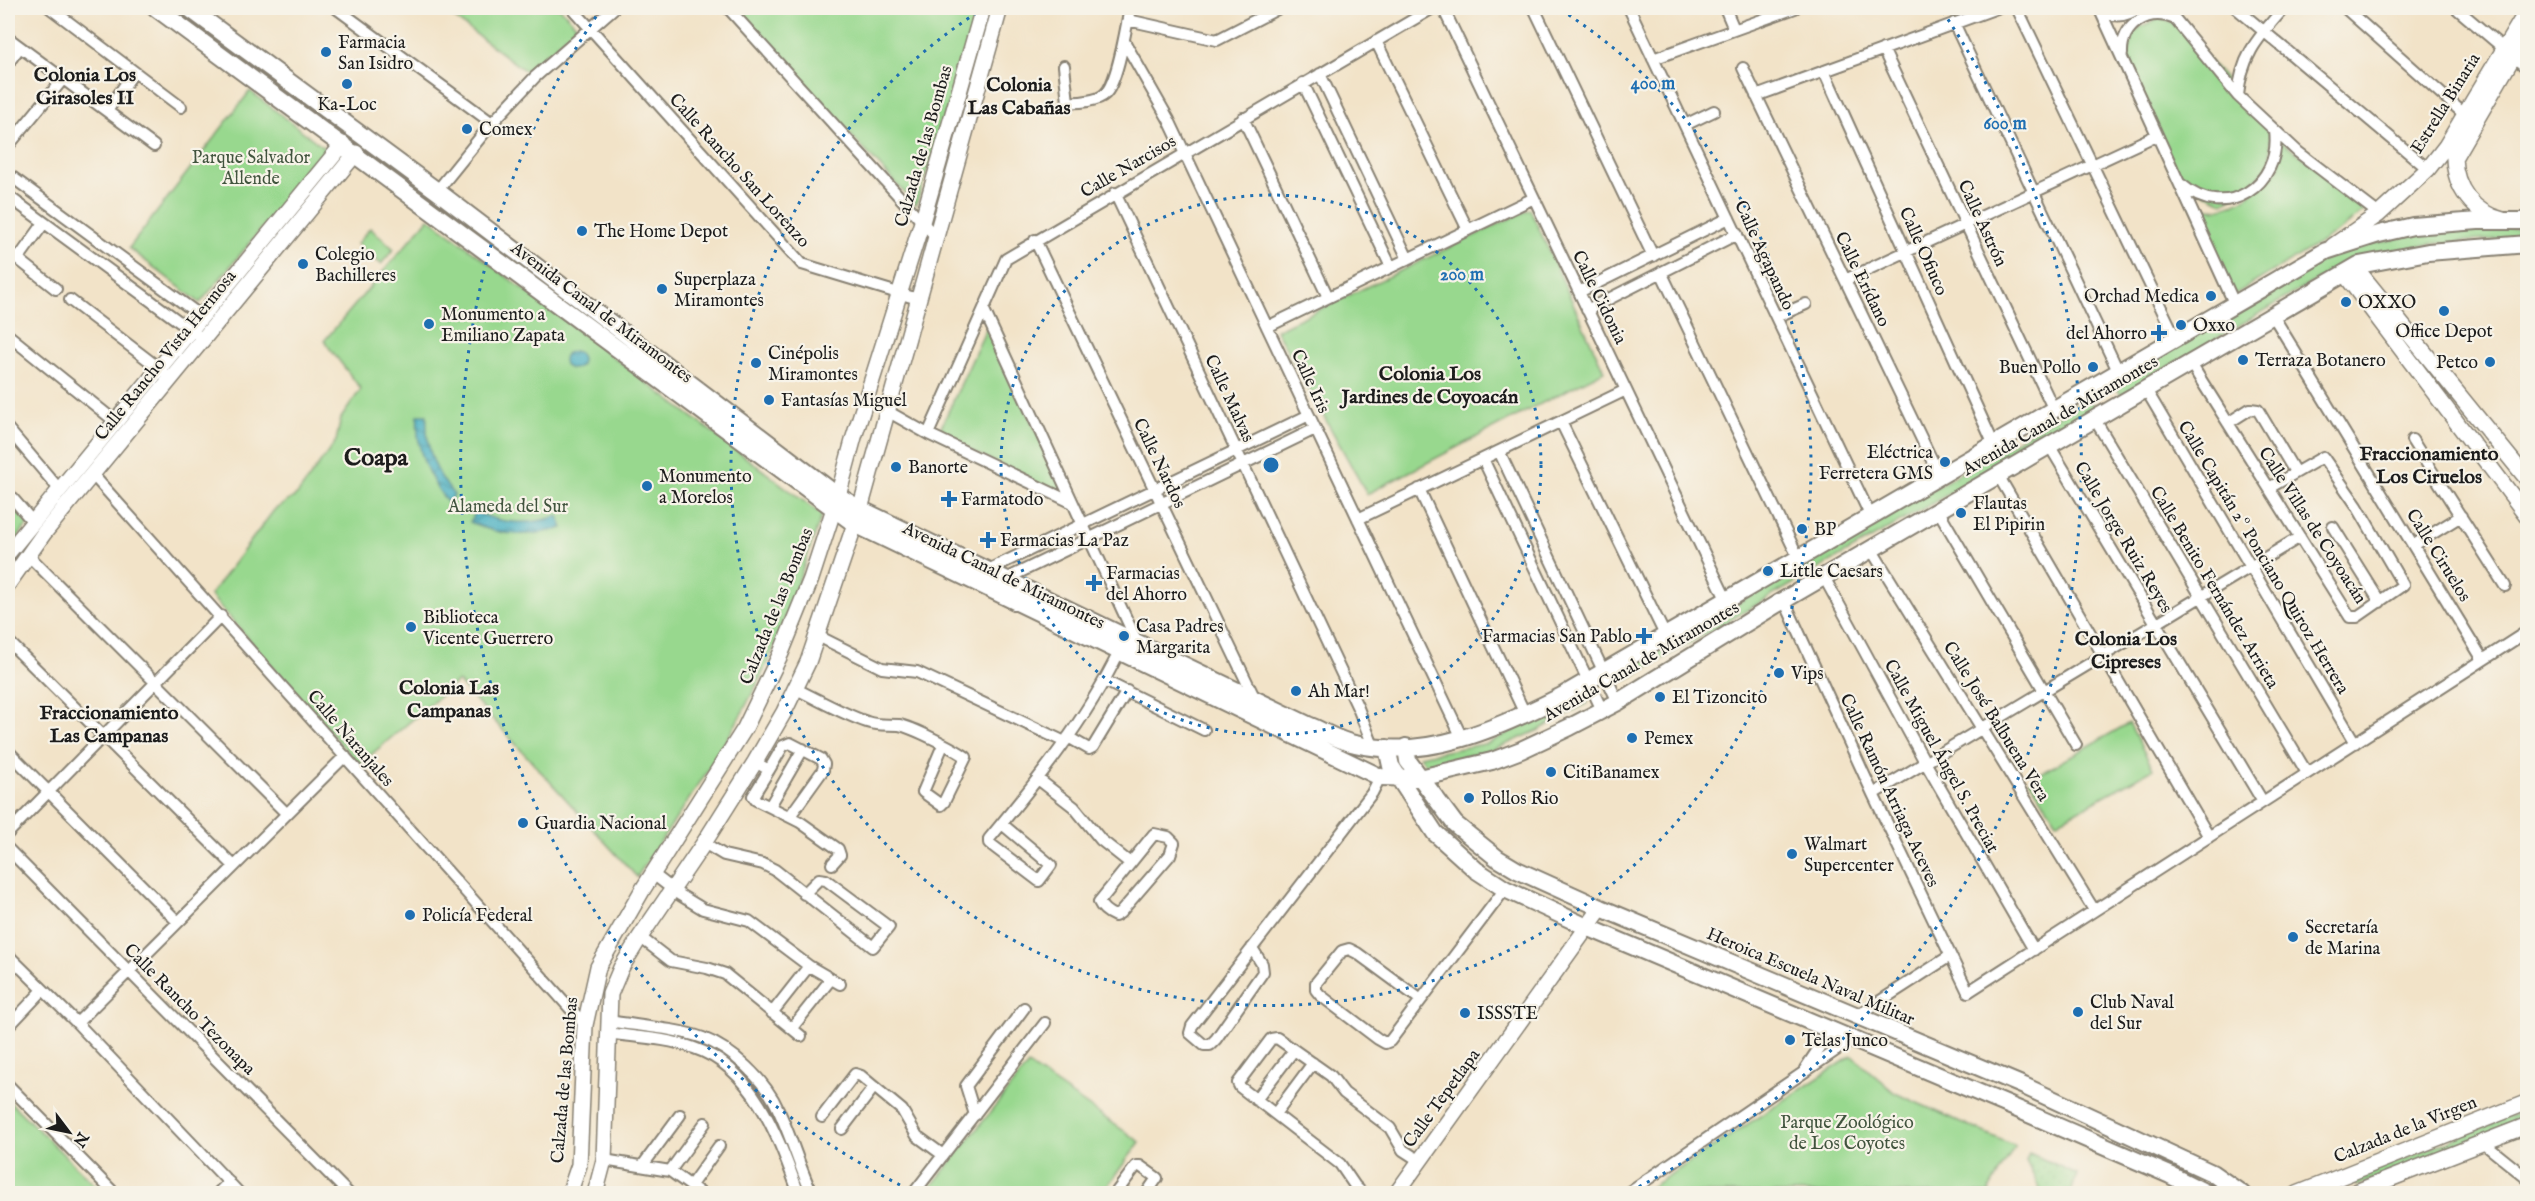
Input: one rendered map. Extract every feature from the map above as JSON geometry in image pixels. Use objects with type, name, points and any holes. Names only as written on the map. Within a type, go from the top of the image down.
[{"type":"main road","name":"Avenida Canal de Miramontes","points":[[156,8],[857,517],[1119,652],[1380,777],[1399,779],[1420,778],[1492,761],[1521,750],[1618,702],[1784,600],[2349,270],[2428,252],[2528,244]]},
{"type":"main road","name":"Avenida Canal de Miramontes","points":[[189,8],[437,191],[836,503]]},
{"type":"main road","name":"Calzada de las Bombas","points":[[569,1194],[579,1165],[585,1025],[598,967],[653,874],[745,728],[782,653],[811,579],[836,503],[898,294],[922,222],[983,8]]},
{"type":"main road","name":"Calzada de las Bombas","points":[[595,1194],[604,1160],[610,994],[640,937],[671,888],[704,843],[755,762],[808,663],[857,517],[1000,8]]},
{"type":"main road","name":"Estrella Binaria","points":[[2326,251],[2379,214],[2428,169],[2448,155],[2528,9]]},
{"type":"main road","name":"Estrella Binaria","points":[[2523,222],[2490,216],[2475,206],[2459,184],[2448,155],[2464,114],[2507,51],[2528,31]]},
{"type":"main road","name":"Calle Rancho Vista Hermosa","points":[[8,584],[165,373],[190,329],[350,149]]},
{"type":"main road","name":"Calle Rancho Vista Hermosa","points":[[8,553],[116,422],[204,338],[350,149]]},
{"type":"main road","name":"Avenida Canal de Miramontes","points":[[857,517],[988,570],[1255,700],[1352,744],[1381,748],[1445,744],[1526,714],[1596,677],[2326,251],[2413,226],[2478,221],[2523,222]]},
{"type":"main road","points":[[2349,270],[2528,480]]},
{"type":"main road","points":[[2349,270],[2528,517]]},
{"type":"main road","points":[[898,294],[906,301],[912,324]]},
{"type":"main road","points":[[2115,374],[2106,384],[2107,394],[2113,400],[2123,402]]},
{"type":"main road","points":[[2086,391],[2095,392],[2102,397],[2105,406],[2098,417]]},
{"type":"main road","points":[[2499,479],[2512,481],[2517,474],[2516,466]]},
{"type":"main road","points":[[782,653],[808,663]]},
{"type":"main road","name":"Heroica Escuela Naval Militar","points":[[1406,747],[1408,761],[1455,824],[1497,858],[1539,881],[2024,1086],[2212,1173],[2242,1194]]},
{"type":"main road","points":[[1381,748],[1435,833],[1476,870],[1505,889],[1587,927],[1854,1038],[2170,1175],[2208,1194]]},
{"type":"main road","name":"Calle Tepetlapa","points":[[1396,1194],[1601,908]]},
{"type":"main road","points":[[2015,1108],[2024,1086]]},
{"type":"main road","name":"Calzada de la Virgen","points":[[2297,1194],[2528,1102]]},
{"type":"main road","points":[[2351,1194],[2528,1125]]},
{"type":"street","points":[[50,8],[181,107]]},
{"type":"street","points":[[336,8],[492,123]]},
{"type":"street","name":"Calle Rancho San Lorenzo","points":[[572,8],[802,264],[918,300]]},
{"type":"street","points":[[437,191],[492,123],[535,77],[614,8]]},
{"type":"street","points":[[728,8],[936,237]]},
{"type":"street","points":[[1064,66],[1068,102],[1100,98],[1107,93],[1112,84],[1124,41],[1130,8]]},
{"type":"street","points":[[1128,20],[1217,40],[1279,8]]},
{"type":"street","name":"Calle Narcisos","points":[[928,434],[1006,259],[1433,8]]},
{"type":"street","name":"Calle Cidonia","points":[[1443,8],[1727,601]]},
{"type":"street","points":[[1534,8],[1653,256]]},
{"type":"street","name":"Calle Agapando","points":[[1629,8],[1871,517]]},
{"type":"street","points":[[1725,8],[1734,29]]},
{"type":"street","points":[[1653,59],[1795,8]]},
{"type":"street","points":[[1756,96],[1997,8]]},
{"type":"street","points":[[2017,8],[2176,339]]},
{"type":"street","points":[[2100,8],[2109,14],[2120,16],[2138,8]]},
{"type":"street","points":[[2100,8],[2235,305]]},
{"type":"street","points":[[2166,8],[2238,96],[2298,152],[2379,214]]},
{"type":"street","points":[[2236,8],[2428,169]]},
{"type":"street","points":[[2238,96],[2240,74],[2247,54],[2284,8]]},
{"type":"street","points":[[2344,8],[2464,114]]},
{"type":"street","points":[[2456,8],[2528,69]]},
{"type":"street","points":[[2122,59],[2125,35],[2137,21],[2148,16],[2160,15],[2178,21]]},
{"type":"street","points":[[1954,23],[2034,192],[2115,374]]},
{"type":"street","points":[[8,38],[154,146]]},
{"type":"street","name":"Calle Iris","points":[[1124,41],[1169,120],[1462,738]]},
{"type":"street","points":[[1376,41],[1468,230]]},
{"type":"street","points":[[8,63],[20,47]]},
{"type":"street","name":"Calle Astrón","points":[[1883,49],[2054,410]]},
{"type":"street","name":"Calle Erídano","points":[[1743,68],[1940,477]]},
{"type":"street","name":"Calle Ofiuco","points":[[1824,71],[1994,445]]},
{"type":"street","points":[[107,111],[134,72]]},
{"type":"street","points":[[1320,74],[1408,259]]},
{"type":"street","points":[[8,147],[63,79]]},
{"type":"street","points":[[1304,83],[1391,267]]},
{"type":"street","points":[[1685,125],[1714,111]]},
{"type":"street","points":[[1243,118],[1328,297]]},
{"type":"street","points":[[2179,183],[2192,193],[2214,200],[2230,199],[2245,194],[2264,178],[2273,164],[2277,147],[2276,131]]},
{"type":"street","points":[[1845,280],[2157,135]]},
{"type":"street","points":[[8,174],[201,316]]},
{"type":"street","name":"Calle Malvas","points":[[1115,193],[1358,708],[1381,748]]},
{"type":"street","points":[[8,196],[204,338]]},
{"type":"street","points":[[1267,327],[1534,198]]},
{"type":"street","points":[[1579,292],[1729,218]]},
{"type":"street","points":[[18,259],[44,223]]},
{"type":"street","points":[[1587,310],[1737,234]]},
{"type":"street","points":[[86,253],[96,240]]},
{"type":"street","name":"Calle Nardos","points":[[1035,240],[1255,700]]},
{"type":"street","points":[[8,251],[56,290]]},
{"type":"street","points":[[1661,272],[1799,559]]},
{"type":"street","points":[[70,300],[165,373]]},
{"type":"street","points":[[1776,317],[1806,303]]},
{"type":"street","points":[[984,310],[1137,643]]},
{"type":"street","name":"Calle Ciruelos","points":[[2272,314],[2483,660]]},
{"type":"street","points":[[8,335],[116,422]]},
{"type":"street","name":"Calle Villas de Coyoacán","points":[[2190,362],[2228,423],[2350,617],[2357,617],[2400,589],[2402,582],[2333,469],[2323,457],[2295,472],[2258,410],[2254,408],[2228,423]]},
{"type":"street","name":"Calle Capitán 2º Ponciano Quiroz Herrera","points":[[2145,388],[2355,742]]},
{"type":"street","points":[[1358,519],[1626,390]]},
{"type":"street","points":[[887,411],[928,434],[1073,503]]},
{"type":"street","points":[[988,570],[1309,415]]},
{"type":"street","name":"Calle Benito Fernández Arrieta","points":[[2098,417],[2307,773]]},
{"type":"street","points":[[1561,422],[1666,637]]},
{"type":"street","points":[[8,429],[59,489]]},
{"type":"street","points":[[1006,579],[1315,429]]},
{"type":"street","points":[[2412,440],[2505,586]]},
{"type":"street","name":"Calle Jorge Ruiz Reyes","points":[[2049,445],[2263,802]]},
{"type":"street","points":[[1499,452],[1596,677],[1602,710]]},
{"type":"street","points":[[1483,459],[1596,677],[1618,702]]},
{"type":"street","points":[[2269,488],[2295,472]]},
{"type":"street","name":"Calle Naranjales","points":[[92,474],[221,615],[585,1025]]},
{"type":"street","points":[[1998,475],[2209,837]]},
{"type":"street","points":[[1419,489],[1526,714]]},
{"type":"street","points":[[8,493],[33,522]]},
{"type":"street","points":[[1938,510],[2076,745]]},
{"type":"street","points":[[2414,545],[2461,516]]},
{"type":"street","points":[[2333,527],[2380,602]]},
{"type":"street","points":[[1873,794],[2300,537]]},
{"type":"street","name":"Calle José Balbuena Vera","points":[[1871,549],[2094,910]]},
{"type":"street","points":[[28,555],[286,813]]},
{"type":"street","name":"Calle Miguel Ángel S. Preciat","points":[[1824,577],[1925,762],[2034,950]]},
{"type":"street","name":"Calle Ramón Arriaga Aceves","points":[[1784,600],[1873,794],[1968,992],[2034,950]]},
{"type":"street","points":[[8,833],[221,615]]},
{"type":"street","points":[[2034,950],[2528,631]]},
{"type":"street","points":[[818,636],[882,668],[917,672],[1089,749],[1093,747],[1127,691]]},
{"type":"street","points":[[8,641],[234,866]]},
{"type":"street","points":[[1002,824],[1051,865],[1040,881],[989,843],[989,839],[1038,779],[1066,740],[1105,681],[1119,652]]},
{"type":"street","points":[[1105,681],[1204,730]]},
{"type":"street","points":[[796,689],[865,722],[884,726],[901,726],[943,745],[966,757],[941,805],[924,795],[923,792],[943,745]]},
{"type":"street","points":[[790,816],[823,770],[824,764],[821,759],[790,743],[783,746],[753,796],[756,800],[790,816],[838,849],[840,855],[832,864]]},
{"type":"street","points":[[770,806],[803,749]]},
{"type":"street","points":[[8,751],[178,922]]},
{"type":"street","points":[[77,1023],[345,756]]},
{"type":"street","points":[[755,762],[769,770]]},
{"type":"street","points":[[1252,948],[1262,964],[1263,972],[1216,1039],[1210,1045],[1204,1045],[1190,1033],[1191,1026],[1372,793],[1380,777]]},
{"type":"street","points":[[1038,779],[1074,807],[1101,840],[1130,863]]},
{"type":"street","points":[[1154,834],[1168,837],[1174,843],[1170,855],[1115,916],[1101,907],[1099,902],[1130,863],[1154,834]]},
{"type":"street","points":[[704,843],[724,855],[763,864],[775,870],[804,894],[873,946],[889,927],[826,880],[819,879],[804,894]]},
{"type":"street","name":"Calle Rancho Tezonapa","points":[[8,849],[349,1194]]},
{"type":"street","points":[[653,874],[703,909],[749,921],[809,966],[836,982],[792,1028]]},
{"type":"street","points":[[1420,1000],[1358,953],[1349,949],[1342,951],[1316,983],[1316,990],[1385,1043],[1390,1041],[1505,889]]},
{"type":"street","points":[[640,937],[671,960],[725,974],[801,1036]]},
{"type":"street","points":[[8,955],[77,1023],[240,1194]]},
{"type":"street","points":[[1857,1016],[1950,956]]},
{"type":"street","points":[[772,1013],[809,966]]},
{"type":"street","points":[[8,1027],[43,990]]},
{"type":"street","points":[[975,1115],[966,1086],[1024,1008]]},
{"type":"street","points":[[913,1194],[1045,1023]]},
{"type":"street","points":[[608,1027],[697,1048],[728,1068],[756,1097],[785,1156],[799,1194]]},
{"type":"street","points":[[608,1027],[702,1038],[717,1045],[744,1066],[764,1086],[778,1108],[812,1194]]},
{"type":"street","points":[[1802,1074],[1811,1061],[1827,1027]]},
{"type":"street","points":[[1363,1194],[1340,1164],[1240,1087],[1238,1083],[1270,1038],[1277,1038],[1330,1076],[1344,1092],[1383,1122],[1403,1150],[1420,1161]]},
{"type":"street","points":[[1626,1194],[1854,1038]]},
{"type":"street","points":[[1256,1100],[1294,1050]]},
{"type":"street","points":[[1275,1114],[1313,1063]]},
{"type":"street","points":[[822,1117],[855,1074],[902,1110],[917,1136],[943,1155]]},
{"type":"street","points":[[8,1085],[115,1194]]},
{"type":"street","points":[[842,1129],[874,1087]]},
{"type":"street","points":[[643,1165],[680,1114]]},
{"type":"street","points":[[670,1171],[705,1123]]},
{"type":"street","points":[[2482,1142],[2528,1179]]},
{"type":"street","points":[[691,1185],[719,1146]]},
{"type":"street","points":[[604,1160],[670,1171],[702,1194]]},
{"type":"street","points":[[1115,1194],[1136,1166],[1140,1166],[1157,1178],[1146,1194]]},
{"type":"street","points":[[217,1194],[229,1182]]},
{"type":"green space","points":[[441,8],[560,8],[577,26],[528,73]]},
{"type":"green space","points":[[732,8],[980,8],[916,205]]},
{"type":"green space","points":[[2159,18],[2175,23],[2270,128],[2271,164],[2250,186],[2224,203],[2181,181],[2126,59],[2133,34],[2140,27]]},
{"type":"green space","name":"Parque Salvador Allende","points":[[250,91],[327,150],[200,303],[129,248]]},
{"type":"green space","points":[[2279,139],[2369,207],[2338,232],[2234,295],[2186,193],[2198,204],[2211,208],[2222,208],[2244,198],[2280,167]]},
{"type":"green space","points":[[1530,209],[1604,371],[1367,494],[1276,330]]},
{"type":"green space","name":"Alameda del Sur","points":[[429,218],[822,515],[782,626],[754,690],[713,762],[637,877],[458,681],[359,765],[210,595],[274,510],[297,495],[336,441],[341,418],[361,389],[324,341]]},
{"type":"green space","points":[[2527,227],[2527,237],[2429,244],[2352,259],[2121,395],[2114,383],[2333,254],[2429,230]]},
{"type":"green space","points":[[370,228],[394,249],[381,264],[357,244]]},
{"type":"green space","points":[[987,327],[1068,499],[938,434]]},
{"type":"green space","points":[[2089,398],[2096,409],[1626,680],[1621,671]]},
{"type":"green space","points":[[8,500],[28,524],[8,550]]},
{"type":"green space","points":[[1582,693],[1588,703],[1539,730],[1493,750],[1426,765],[1419,756],[1489,743]]},
{"type":"green space","points":[[2129,723],[2153,769],[2057,822],[2029,780]]},
{"type":"green space","name":"Parque Zoológico de Los Coyotes","points":[[1852,1056],[1895,1093],[2015,1146],[1989,1190],[1990,1193],[1642,1193]]},
{"type":"green space","points":[[1028,1065],[1140,1142],[1102,1193],[926,1193]]},
{"type":"green space","points":[[8,1100],[103,1193],[8,1193]]},
{"type":"green space","points":[[2527,1110],[2527,1120],[2356,1186],[2353,1179]]},
{"type":"green space","points":[[2029,1153],[2077,1174],[2071,1193],[2042,1193],[2026,1161]]},
{"type":"water","points":[[573,351],[579,354],[582,360],[579,366],[573,369],[567,366],[564,360],[567,354]]},
{"type":"water","points":[[418,415],[427,415],[429,448],[432,458],[441,477],[454,495],[448,503],[434,483],[424,462],[418,439]]},
{"type":"water","points":[[476,512],[497,519],[517,522],[537,521],[558,516],[563,528],[527,534],[493,531],[470,522]]},
{"type":"place","name":"Farmacia San Isidro","points":[[326,52]]},
{"type":"place","name":"Ka-Loc","points":[[347,84]]},
{"type":"place","name":"Comex","points":[[467,129]]},
{"type":"place","name":"The Home Depot","points":[[582,231]]},
{"type":"place","name":"Colegio Bachilleres","points":[[303,264]]},
{"type":"place","name":"Superplaza Miramontes","points":[[662,289]]},
{"type":"place","name":"Orchad Medica","points":[[2211,296]]},
{"type":"place","name":"OXXO","points":[[2346,302]]},
{"type":"place","name":"Office Depot","points":[[2444,311]]},
{"type":"place","name":"Monumento a Emiliano Zapata","points":[[429,324]]},
{"type":"place","name":"Oxxo","points":[[2181,325]]},
{"type":"place","name":"del Ahorro","points":[[2159,333]]},
{"type":"place","name":"Terraza Botanero","points":[[2243,360]]},
{"type":"place","name":"Petco","points":[[2490,362]]},
{"type":"place","name":"Cinépolis Miramontes","points":[[756,363]]},
{"type":"place","name":"Buen Pollo","points":[[2093,367]]},
{"type":"place","name":"Fantasías Miguel","points":[[769,400]]},
{"type":"place","name":"Eléctrica Ferretera GMS","points":[[1945,462]]},
{"type":"place","name":"Banorte","points":[[896,467]]},
{"type":"place","name":"Monumento a Morelos","points":[[647,486]]},
{"type":"place","name":"Farmatodo","points":[[949,499]]},
{"type":"place","name":"Flautas El Pipirin","points":[[1961,513]]},
{"type":"place","name":"BP","points":[[1802,529]]},
{"type":"place","name":"Farmacias La Paz","points":[[988,540]]},
{"type":"place","name":"Little Caesars","points":[[1768,571]]},
{"type":"place","name":"Farmacias del Ahorro","points":[[1094,583]]},
{"type":"place","name":"Biblioteca Vicente Guerrero","points":[[411,627]]},
{"type":"place","name":"Casa Padres Margarita","points":[[1124,636]]},
{"type":"place","name":"Farmacias San Pablo","points":[[1644,636]]},
{"type":"place","name":"Vips","points":[[1779,673]]},
{"type":"place","name":"Ah Mar!","points":[[1296,691]]},
{"type":"place","name":"El Tizoncito","points":[[1660,697]]},
{"type":"place","name":"Pemex","points":[[1632,738]]},
{"type":"place","name":"CitiBanamex","points":[[1551,772]]},
{"type":"place","name":"Pollos Rio","points":[[1469,798]]},
{"type":"place","name":"Guardia Nacional","points":[[523,823]]},
{"type":"place","name":"Walmart Supercenter","points":[[1792,854]]},
{"type":"place","name":"Policía Federal","points":[[410,915]]},
{"type":"place","name":"Secretaría de Marina","points":[[2293,937]]},
{"type":"place","name":"Club Naval del Sur","points":[[2078,1012]]},
{"type":"place","name":"ISSSTE","points":[[1465,1013]]},
{"type":"place","name":"Telas Junco","points":[[1790,1040]]},
{"type":"district","name":"Colonia Los Girasoles II","points":[[85,86]]},
{"type":"district","name":"Colonia Las Cabañas","points":[[1019,96]]},
{"type":"district","name":"Colonia Los Jardines de Coyoacán","points":[[1430,384]]},
{"type":"district","name":"Coapa","points":[[376,457]]},
{"type":"district","name":"Fraccionamiento Los Ciruelos","points":[[2429,464]]},
{"type":"district","name":"Colonia Los Cipreses","points":[[2126,650]]},
{"type":"district","name":"Colonia Las Campanas","points":[[449,698]]},
{"type":"district","name":"Fraccionamiento Las Campanas","points":[[109,724]]}]
